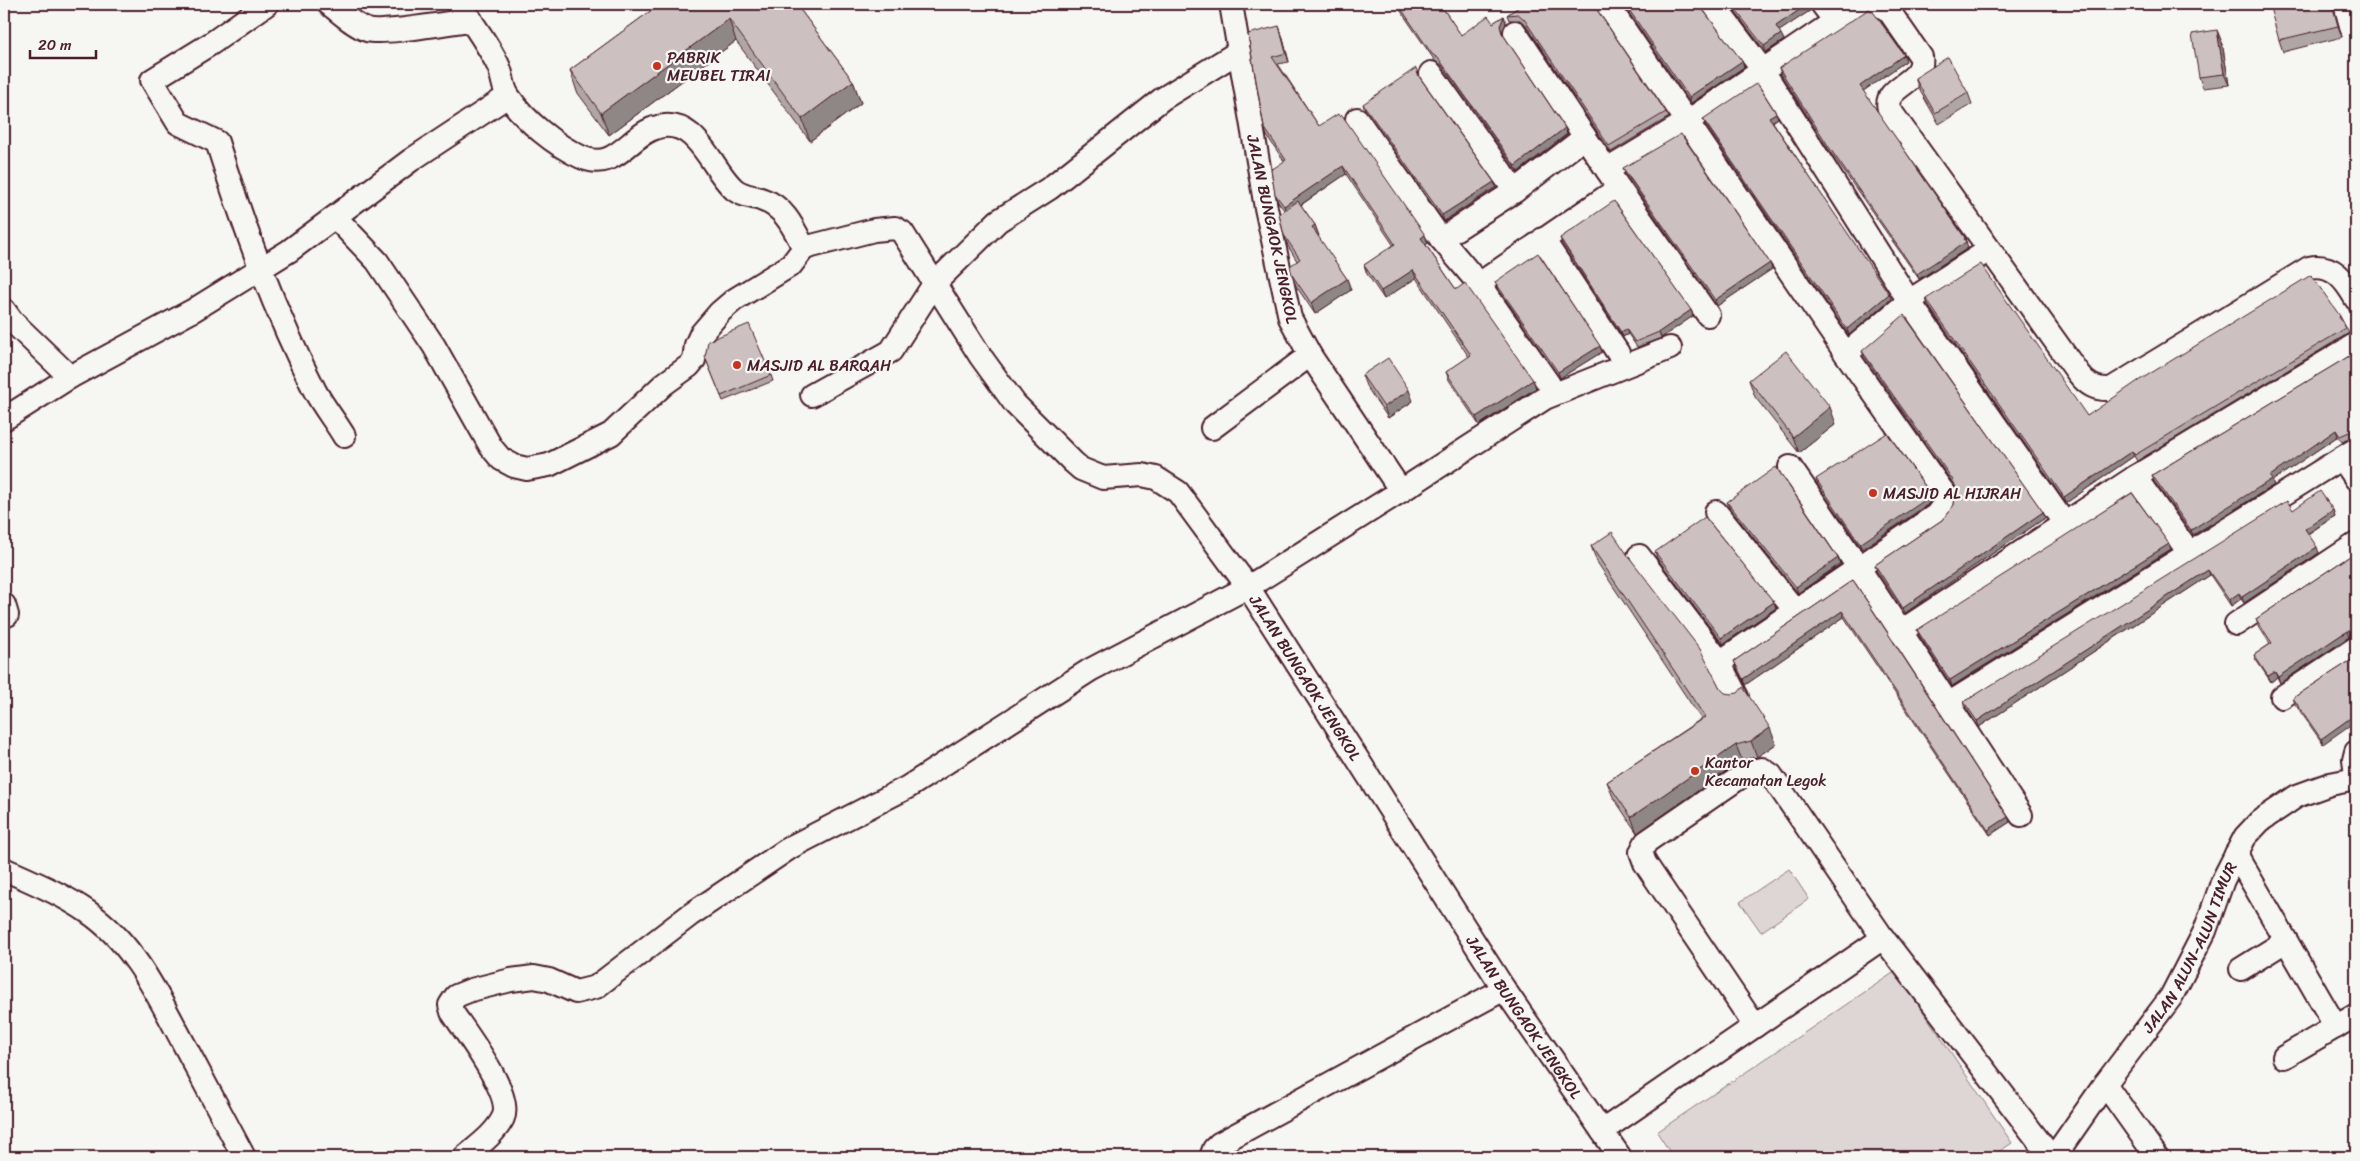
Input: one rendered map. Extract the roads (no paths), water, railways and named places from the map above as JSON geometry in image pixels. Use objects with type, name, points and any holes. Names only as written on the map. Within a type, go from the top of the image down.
[{"type":"street","points":[[267,4],[212,43],[152,80],[178,123],[217,142],[243,225],[260,269],[316,393],[344,436]]},
{"type":"street","points":[[329,4],[349,20],[368,30],[387,30],[465,12],[499,66],[508,96],[529,120],[567,150],[590,161],[600,161],[616,155],[646,132],[659,126],[683,129],[700,145],[734,189],[746,196],[770,202],[779,208],[788,218],[804,248]]},
{"type":"street","name":"JALAN BUNGAOK JENGKOL","points":[[1231,4],[1266,208],[1290,318],[1310,355],[1401,492],[1248,587],[1504,989],[1620,1157]]},
{"type":"street","points":[[1607,4],[1846,354],[1939,486],[1944,494],[1946,503],[1936,515],[1794,609],[1727,657],[1717,658]]},
{"type":"street","points":[[1713,4],[1762,69],[1909,301],[2065,524]]},
{"type":"street","points":[[1479,284],[1543,239],[1613,179],[1688,121],[1762,69],[1829,12],[1864,4]]},
{"type":"street","points":[[1878,4],[1889,11],[1922,62],[1918,72],[1889,100],[1889,110],[2084,380],[2101,390],[2111,389],[2309,268],[2319,266],[2329,268],[2348,284],[2356,299]]},
{"type":"street","points":[[1515,32],[1585,138],[1708,315]]},
{"type":"street","points":[[812,395],[891,351],[934,284],[998,221],[1050,188],[1162,99],[1238,52]]},
{"type":"street","points":[[1431,72],[1515,191]]},
{"type":"street","points":[[4,419],[70,377],[192,311],[289,251],[336,218],[411,160],[508,96]]},
{"type":"street","points":[[1357,119],[1441,240],[1479,284],[1549,384]]},
{"type":"street","points":[[1441,240],[1515,191],[1585,138]]},
{"type":"street","points":[[336,218],[377,261],[434,346],[490,447],[502,459],[514,466],[527,469],[549,466],[611,434],[664,384],[689,366],[694,360],[696,345],[701,334],[720,312],[734,300],[791,265],[804,248],[874,230],[895,228],[907,240],[981,357],[1015,404],[1061,451],[1081,469],[1103,478],[1142,475],[1167,483],[1178,492],[1248,587],[1090,670],[908,787],[791,848],[690,916],[596,987],[576,992],[549,980],[534,977],[503,982],[456,996],[450,1005],[452,1012],[497,1082],[504,1102],[504,1117],[492,1133],[465,1157]]},
{"type":"street","points":[[1543,239],[1618,353]]},
{"type":"street","points":[[1846,354],[1909,301],[1989,250]]},
{"type":"street","points":[[4,310],[12,321],[70,377]]},
{"type":"street","points":[[1900,632],[2135,477],[2356,344]]},
{"type":"street","points":[[1401,492],[1545,398],[1670,348]]},
{"type":"street","points":[[1212,428],[1310,355]]},
{"type":"street","points":[[1948,704],[2349,453],[2356,479]]},
{"type":"street","points":[[1790,467],[1859,566],[1900,632],[2021,815]]},
{"type":"street","points":[[2135,477],[2190,554]]},
{"type":"street","points":[[1716,512],[1794,609]]},
{"type":"street","points":[[2236,624],[2356,544]]},
{"type":"street","points":[[1639,556],[1717,658],[1737,697]]},
{"type":"street","points":[[2282,697],[2356,648]]},
{"type":"street","points":[[2356,752],[2354,760],[2356,777]]},
{"type":"street","points":[[1755,1026],[1645,863],[1641,852],[1646,842],[1748,771],[1762,769],[1771,775],[1883,938],[2053,1157]]},
{"type":"street","name":"JALAN ALUN-ALUN TIMUR","points":[[2053,1157],[2171,997],[2205,932],[2222,880],[2245,837],[2275,809],[2297,796],[2356,777]]},
{"type":"street","points":[[2236,854],[2336,1027]]},
{"type":"street","points":[[4,868],[55,892],[89,912],[118,937],[140,965],[159,997],[244,1157]]},
{"type":"street","points":[[1602,1131],[1883,938]]},
{"type":"street","points":[[2241,969],[2286,941]]},
{"type":"street","points":[[1211,1157],[1214,1149],[1219,1144],[1504,989]]},
{"type":"street","points":[[2284,1057],[2356,1015]]},
{"type":"street","points":[[2105,1084],[2157,1157]]},
{"type":"place","name":"PABRIK MEUBEL TIRAI","points":[[657,66]]},
{"type":"place","name":"MASJID AL BARQAH","points":[[737,365]]},
{"type":"place","name":"MASJID AL HIJRAH","points":[[1873,493]]},
{"type":"place","name":"Kantor Kecamatan Legok","points":[[1695,771]]}]
